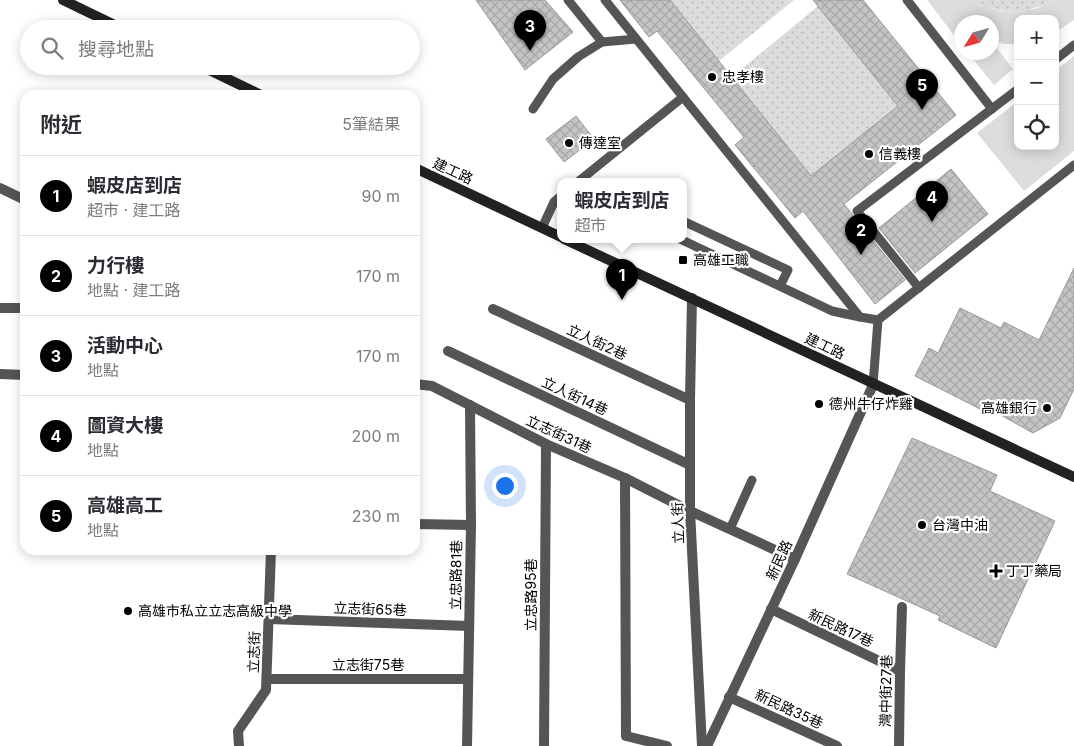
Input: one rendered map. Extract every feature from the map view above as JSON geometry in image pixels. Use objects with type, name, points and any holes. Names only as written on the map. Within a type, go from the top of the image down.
[{"type":"street","points":[[63,0],[104,20]]},
{"type":"street","points":[[220,75],[249,90]]},
{"type":"street","name":"建工路","points":[[420,170],[557,235]]},
{"type":"street","points":[[0,188],[20,198]]},
{"type":"street","name":"建工路","points":[[573,243],[873,385],[1074,477]]},
{"type":"street","name":"立人街","points":[[692,298],[690,511],[702,746]]},
{"type":"street","points":[[0,308],[20,308]]},
{"type":"street","name":"立人街2巷","points":[[493,309],[690,400]]},
{"type":"street","name":"立人街14巷","points":[[448,350],[690,465]]},
{"type":"street","points":[[0,374],[20,375]]},
{"type":"street","name":"立志街31巷","points":[[420,385],[432,386],[546,444],[625,478],[690,511],[795,559]]},
{"type":"street","name":"新民路","points":[[707,746],[795,559],[873,385]]},
{"type":"street","name":"立忠路81巷","points":[[467,746],[471,525],[470,405]]},
{"type":"street","name":"立忠路95巷","points":[[544,746],[546,444]]},
{"type":"street","points":[[625,478],[626,736],[667,746]]},
{"type":"street","points":[[420,524],[471,525]]},
{"type":"street","name":"立志街","points":[[239,746],[238,730],[266,690],[271,555]]},
{"type":"street","name":"灣中街27巷","points":[[899,746],[902,607]]},
{"type":"street","name":"新民路17巷","points":[[771,609],[900,670]]},
{"type":"street","name":"立志街65巷","points":[[269,619],[469,626]]},
{"type":"street","name":"立志街75巷","points":[[267,679],[468,679]]},
{"type":"street","name":"新民路35巷","points":[[730,697],[837,746]]},
{"type":"lane","points":[[568,0],[602,42]]},
{"type":"lane","points":[[605,0],[860,317]]},
{"type":"lane","points":[[907,0],[992,109]]},
{"type":"lane","points":[[533,109],[553,80],[578,57],[602,42],[636,39]]},
{"type":"lane","points":[[1059,57],[1074,45]]},
{"type":"lane","points":[[919,288],[857,211],[1014,92]]},
{"type":"lane","points":[[583,178],[683,97]]},
{"type":"lane","points":[[687,242],[832,311],[878,320],[1074,165]]},
{"type":"lane","points":[[542,228],[557,199]]},
{"type":"lane","points":[[687,223],[788,270],[780,286]]},
{"type":"lane","points":[[687,232],[692,225]]},
{"type":"lane","points":[[734,264],[741,248]]},
{"type":"lane","points":[[873,385],[878,320]]},
{"type":"lane","points":[[730,529],[752,480]]},
{"type":"shaded area","points":[[670,0],[794,0],[719,61]]},
{"type":"shaded area","points":[[927,0],[970,0],[974,3],[1002,11],[1017,12],[1035,9],[1053,0],[1074,0],[1074,20],[1059,30],[1059,15],[1014,15],[1014,44],[999,42],[999,15],[954,15],[954,35]]},
{"type":"shaded area","points":[[970,0],[1053,0],[1031,9],[1014,12],[974,3]]},
{"type":"shaded area","points":[[818,6],[898,106],[811,176],[732,77]]},
{"type":"shaded area","points":[[999,51],[1013,69],[994,85],[974,60],[999,60]]},
{"type":"shaded area","points":[[1074,56],[1074,151],[1024,191],[977,133],[1014,104],[1014,150],[1059,150],[1059,68]]},
{"type":"building","points":[[476,0],[545,0],[573,32],[525,70]]},
{"type":"building","points":[[620,0],[670,0],[811,176],[898,106],[813,0],[863,0],[956,115],[844,204],[905,280],[875,304],[803,211],[795,218],[735,145],[744,137],[657,31],[649,37]]},
{"type":"building","name":"傳達室","points":[[576,116],[594,139],[564,162],[546,139]]},
{"type":"building","points":[[951,169],[988,214],[915,273],[879,228]]},
{"type":"building","points":[[1074,268],[1074,389],[1060,418],[1033,433],[988,408],[986,412],[915,376],[929,348],[938,353],[960,308],[1001,328],[1004,322],[1039,340]]},
{"type":"building","points":[[912,438],[997,475],[990,491],[1055,521],[996,648],[938,620],[940,616],[847,574]]},
{"type":"place","name":"活動中心","points":[[530,51]]},
{"type":"place","name":"忠孝樓","points":[[712,77]]},
{"type":"place","name":"高雄高工","points":[[922,110]]},
{"type":"place","name":"傳達室","points":[[569,143]]},
{"type":"place","name":"信義樓","points":[[869,154]]},
{"type":"place","name":"圖資大樓","points":[[932,222]]},
{"type":"place","name":"力行樓","points":[[861,255]]},
{"type":"place","name":"高雄工職","points":[[683,260]]},
{"type":"place","name":"蝦皮店到店","points":[[622,300]]},
{"type":"place","name":"德州牛仔炸雞","points":[[819,404]]},
{"type":"place","name":"高雄銀行","points":[[1047,408]]},
{"type":"place","name":"台灣中油","points":[[922,525]]},
{"type":"place","name":"丁丁藥局","points":[[996,571]]},
{"type":"place","name":"高雄市私立立志高級中學","points":[[128,611]]}]
